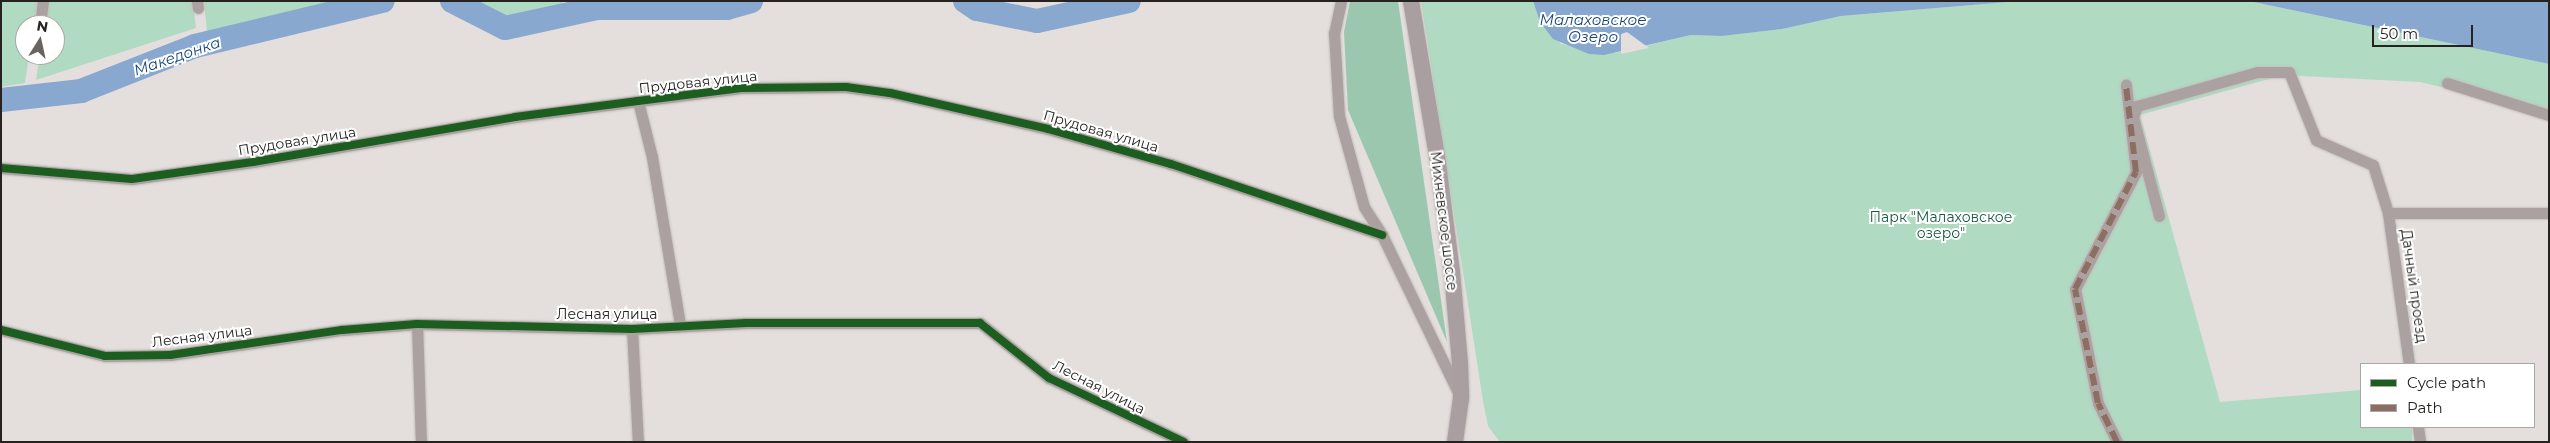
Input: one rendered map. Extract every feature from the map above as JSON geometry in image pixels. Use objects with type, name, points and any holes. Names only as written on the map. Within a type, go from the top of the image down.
[{"type":"main road","name":"Михневское шоссе","points":[[1411,1],[1449,242],[1461,398],[1455,442]]},
{"type":"street","points":[[41,15],[43,1]]},
{"type":"street","points":[[1341,1],[1334,33],[1339,116],[1364,207],[1382,235],[1461,398]]},
{"type":"street","name":"Дачный проезд","points":[[2159,216],[2133,117],[2137,106],[2257,72],[2289,72],[2316,140],[2373,165],[2388,213],[2410,363]]},
{"type":"street","points":[[2447,83],[2549,115]]},
{"type":"street","points":[[2117,442],[2098,403],[2075,289],[2136,172],[2126,85]]},
{"type":"street","name":"Прудовая улица","points":[[1,168],[132,179],[262,160],[515,117],[638,101],[752,88],[846,87],[881,91],[1048,129],[1162,161],[1382,235]]},
{"type":"street","points":[[638,101],[652,157],[680,325]]},
{"type":"street","points":[[2388,213],[2549,213]]},
{"type":"street","name":"Лесная улица","points":[[1,330],[105,356],[142,356],[170,355],[332,331],[417,324],[632,329],[680,325],[980,323],[1049,378],[1184,442]]},
{"type":"street","points":[[417,324],[421,442]]},
{"type":"street","points":[[632,329],[638,442]]},
{"type":"street","points":[[2418,428],[2420,442]]},
{"type":"green space","points":[[1,1],[38,1],[36,15],[15,15],[15,65],[28,65],[25,83],[1,87]]},
{"type":"green space","points":[[48,1],[193,1],[196,28],[36,80],[38,65],[65,65],[65,15],[46,15]]},
{"type":"green space","points":[[204,1],[350,1],[207,32]]},
{"type":"green space","points":[[463,1],[562,1],[563,11],[506,23]]},
{"type":"green space","points":[[1350,1],[1398,1],[1447,342],[1348,110],[1344,32]]},
{"type":"green space","name":"Парк \"Малаховское озеро\"","points":[[1421,1],[1533,1],[1540,22],[1561,44],[1615,53],[1691,35],[1722,36],[1782,29],[1841,16],[2020,1],[2249,1],[2549,64],[2549,112],[2420,82],[2283,75],[2140,115],[2220,402],[2360,390],[2360,428],[2412,428],[2412,442],[1500,442],[1488,426]]},
{"type":"water","name":"Малаховское Озеро","points":[[1533,1],[2020,1],[1841,16],[1782,29],[1722,36],[1691,35],[1604,55],[1589,54],[1553,39],[1540,22]]},
{"type":"water","points":[[2249,1],[2549,1],[2549,64]]},
{"type":"pier","points":[[1627,32],[1649,48],[1621,54],[1621,34]]},
{"type":"waterway","name":"Македонка","points":[[1,100],[81,91],[195,46],[383,1]]},
{"type":"waterway","name":"Македонка","points":[[452,1],[505,28],[597,8],[727,8],[751,1]]},
{"type":"waterway","name":"Македонка","points":[[965,1],[977,9],[1037,21],[1129,1]]},
{"type":"marked path","points":[[2117,442],[2098,403],[2075,289],[2136,172],[2126,85]]},
{"type":"cycle path","points":[[1,168],[132,179],[253,162],[515,117],[638,101],[743,88],[846,87],[890,93],[1048,129],[1171,164],[1382,235]]},
{"type":"cycle path","points":[[1,330],[105,356],[170,355],[342,330],[417,324],[632,329],[746,323],[980,323],[1049,378],[1184,442]]}]
